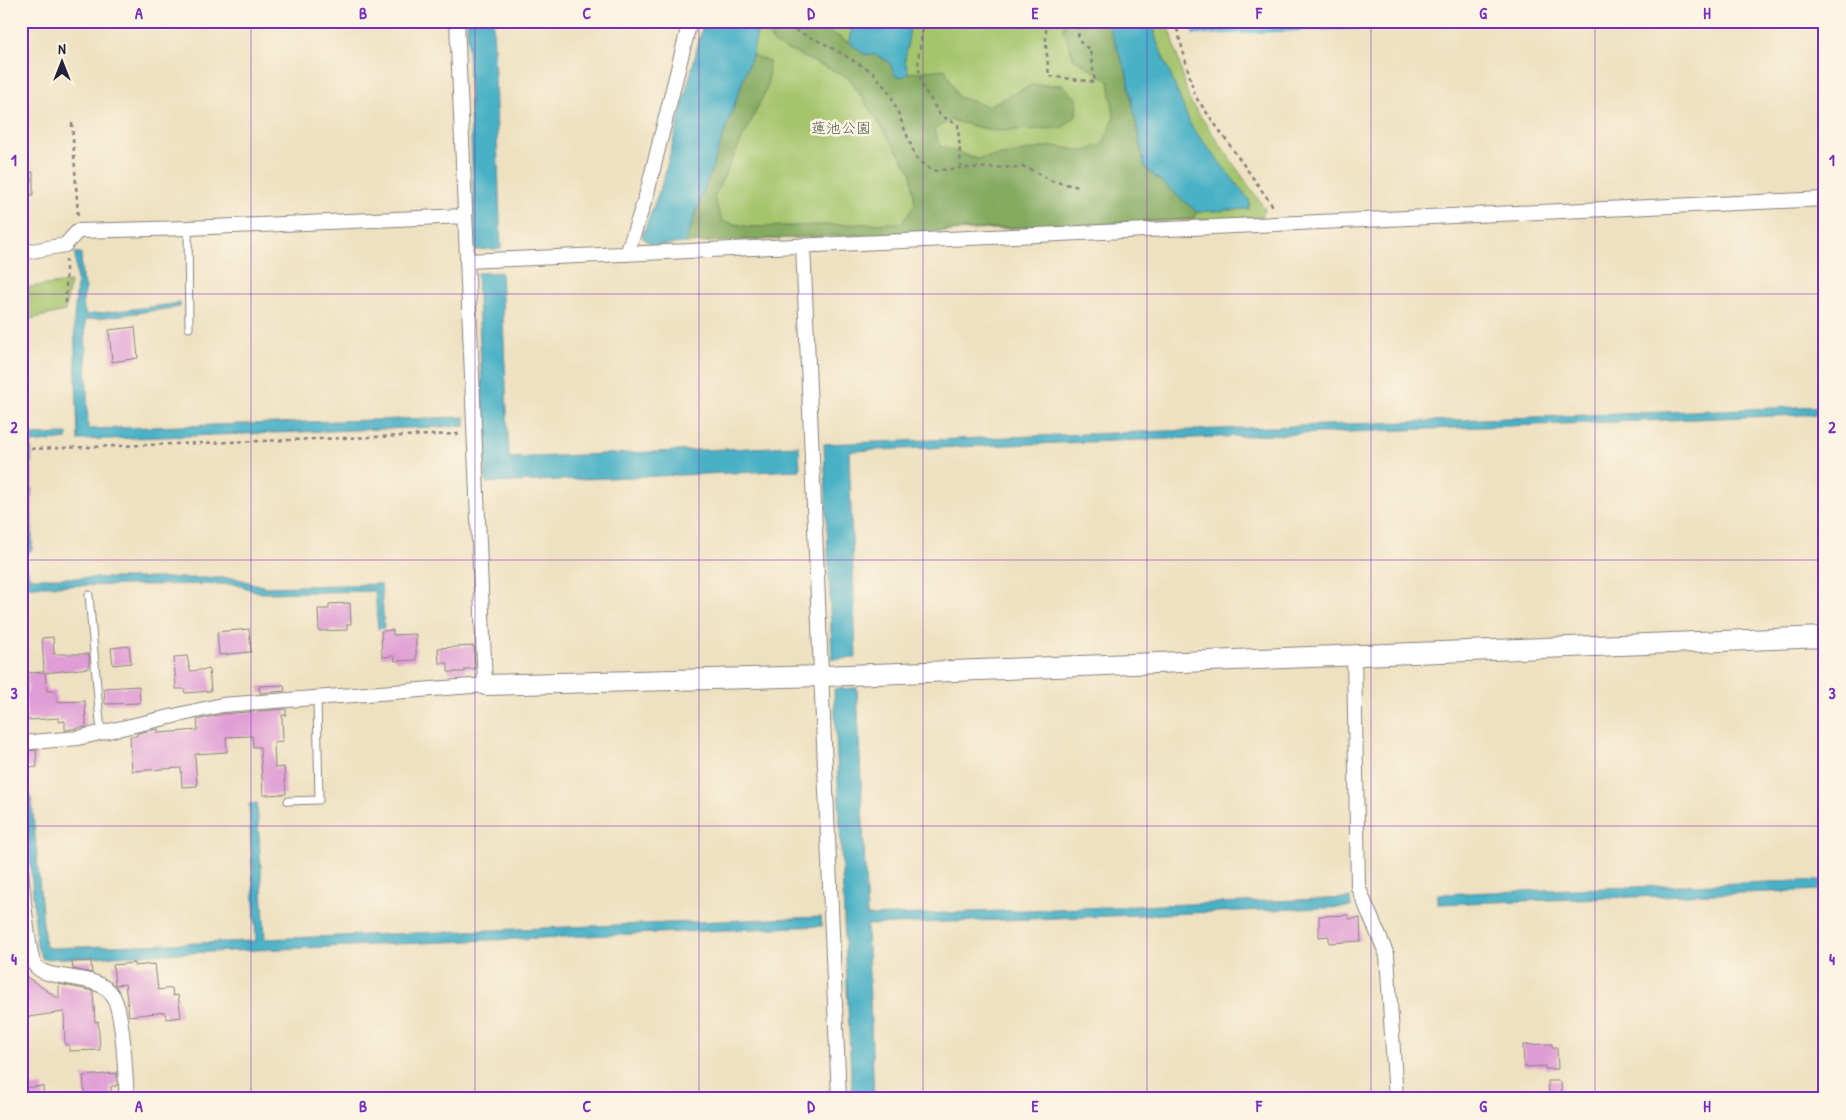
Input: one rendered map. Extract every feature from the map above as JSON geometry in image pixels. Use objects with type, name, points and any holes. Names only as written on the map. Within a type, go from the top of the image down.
[{"type":"street","points":[[457,21],[484,686]]},
{"type":"street","points":[[627,254],[647,193],[690,21]]},
{"type":"street","points":[[467,261],[1825,199]]},
{"type":"street","points":[[21,253],[65,245],[78,231],[464,216]]},
{"type":"street","points":[[803,245],[839,1099]]},
{"type":"street","points":[[21,743],[78,738],[222,705],[484,686],[822,676],[1825,637]]},
{"type":"street","points":[[1354,655],[1358,887],[1387,955],[1396,1099]]},
{"type":"street","points":[[21,870],[26,922],[35,966],[43,972],[81,979],[102,986],[113,995],[120,1019],[127,1099]]},
{"type":"lane","points":[[188,228],[189,328]]},
{"type":"lane","points":[[89,595],[100,733]]},
{"type":"lane","points":[[288,800],[319,800],[317,698]]},
{"type":"path","points":[[782,21],[790,28],[825,44],[873,72],[891,95],[916,158],[932,171],[961,168],[1026,167],[1052,181],[1079,187]]},
{"type":"path","points":[[924,21],[918,60],[921,84],[940,115],[958,126],[961,168]]},
{"type":"path","points":[[1046,21],[1048,76],[1095,82],[1090,50],[1079,41],[1077,21]]},
{"type":"path","points":[[1175,21],[1194,96],[1285,223]]},
{"type":"path","points":[[72,123],[78,231]]},
{"type":"path","points":[[65,245],[66,305]]},
{"type":"path","points":[[31,449],[474,434]]},
{"type":"green space","name":"蓮池公園","points":[[760,21],[1107,21],[1126,71],[1250,201],[1191,127],[1155,39],[1153,21],[1168,21],[1189,100],[1265,209],[1262,217],[685,243]]},
{"type":"green space","points":[[760,21],[811,21],[850,43],[864,54],[876,55],[889,62],[903,77],[909,73],[945,69],[958,97],[988,106],[1031,85],[1063,85],[1077,99],[1076,116],[1062,128],[994,131],[950,120],[934,130],[940,146],[978,159],[1053,146],[1085,151],[1103,144],[1114,118],[1109,81],[1074,58],[1063,29],[1066,21],[1107,21],[1126,71],[1145,168],[1197,212],[1193,219],[685,243],[752,55],[769,61],[768,86],[714,197],[722,221],[750,227],[901,223],[915,205],[911,172],[849,78],[775,44],[760,24]]},
{"type":"green space","points":[[871,21],[903,21],[897,27],[883,28]]},
{"type":"green space","points":[[70,282],[65,311],[21,321],[21,288]]},
{"type":"water","points":[[467,21],[493,21],[501,249],[475,250]]},
{"type":"water","points":[[704,21],[760,21],[752,55],[685,243],[653,246],[642,237],[663,181]]},
{"type":"water","points":[[811,21],[832,21],[831,31]]},
{"type":"water","points":[[852,21],[871,21],[883,28],[897,27],[903,21],[911,21],[905,61],[909,73],[903,77],[895,76],[889,62],[876,55],[864,54],[850,43]]},
{"type":"water","points":[[1107,21],[1153,21],[1156,39],[1191,126],[1250,201],[1249,209],[1197,212],[1145,168],[1126,71]]},
{"type":"water","points":[[75,253],[81,253],[82,279],[86,287],[82,304],[86,315],[180,303],[180,307],[85,320],[88,429],[465,417],[465,426],[78,440],[74,319],[77,284]]},
{"type":"water","points":[[501,272],[509,458],[799,446],[800,470],[486,483],[477,273]]},
{"type":"water","points":[[1825,406],[1825,414],[849,451],[856,658],[832,659],[824,444]]},
{"type":"water","points":[[21,426],[30,435],[67,434],[67,439],[31,443],[32,550],[24,556],[30,578],[235,578],[265,587],[381,584],[384,628],[378,629],[375,591],[262,593],[233,584],[28,586],[21,599],[23,584],[21,549],[26,545],[27,446],[21,437]]},
{"type":"water","points":[[857,688],[867,916],[1350,898],[1351,907],[867,925],[874,1099],[852,1099],[834,689]]},
{"type":"water","points":[[21,765],[23,778],[32,802],[45,946],[50,948],[256,941],[249,804],[257,803],[265,939],[821,917],[822,926],[43,959],[37,947],[26,802],[21,787]]},
{"type":"water","points":[[1825,880],[1825,890],[1438,904],[1438,894]]},
{"type":"building","points":[[21,172],[33,172],[33,195],[21,195]]},
{"type":"building","points":[[135,327],[138,358],[112,362],[109,330]]},
{"type":"building","points":[[350,603],[351,624],[347,624],[347,630],[319,631],[318,609],[329,609],[329,604]]},
{"type":"building","points":[[249,629],[251,652],[219,655],[217,632]]},
{"type":"building","points":[[393,630],[393,635],[416,634],[416,660],[395,661],[394,656],[382,657],[381,631]]},
{"type":"building","points":[[53,637],[54,654],[89,654],[89,668],[45,673],[47,691],[56,691],[57,702],[85,701],[86,727],[65,730],[65,721],[59,722],[59,718],[27,720],[25,692],[28,692],[27,673],[44,672],[42,638]]},
{"type":"building","points":[[129,646],[131,663],[113,665],[111,648]]},
{"type":"building","points":[[474,646],[475,669],[465,669],[465,672],[448,672],[448,663],[439,663],[438,648]]},
{"type":"building","points":[[187,656],[190,671],[209,669],[211,691],[185,693],[184,689],[176,689],[174,657]]},
{"type":"building","points":[[284,685],[285,691],[260,693],[259,686]]},
{"type":"building","points":[[139,686],[140,703],[105,704],[104,688]]},
{"type":"building","points":[[286,709],[286,715],[282,715],[283,741],[274,742],[275,768],[284,767],[286,794],[263,795],[260,747],[253,747],[252,736],[226,737],[227,752],[195,754],[197,786],[182,787],[181,768],[132,771],[130,736],[137,736],[137,733],[158,729],[158,733],[198,730],[197,720],[223,714]]},
{"type":"building","points":[[36,750],[37,767],[25,768],[25,751]]},
{"type":"building","points":[[1349,915],[1349,919],[1360,918],[1361,941],[1329,943],[1329,936],[1319,937],[1319,916]]},
{"type":"building","points":[[91,961],[92,973],[73,969],[72,962]]},
{"type":"building","points":[[134,963],[134,966],[155,964],[158,990],[172,988],[173,996],[178,995],[181,1017],[166,1019],[165,1012],[129,1016],[125,984],[115,985],[113,965]]},
{"type":"building","points":[[21,973],[59,999],[59,984],[93,991],[95,1022],[98,1021],[100,1050],[69,1051],[69,1045],[65,1045],[64,1012],[28,1017],[26,1004],[21,1005]]},
{"type":"building","points":[[1552,1044],[1552,1048],[1557,1048],[1558,1069],[1545,1069],[1545,1066],[1524,1067],[1523,1045]]},
{"type":"building","points":[[117,1073],[117,1086],[111,1086],[111,1099],[85,1099],[83,1076]]},
{"type":"building","points":[[1548,1081],[1561,1081],[1562,1096],[1549,1096]]},
{"type":"building","points":[[43,1086],[44,1099],[24,1099],[24,1088]]},
{"type":"waterway","points":[[1194,33],[1526,21]]}]
